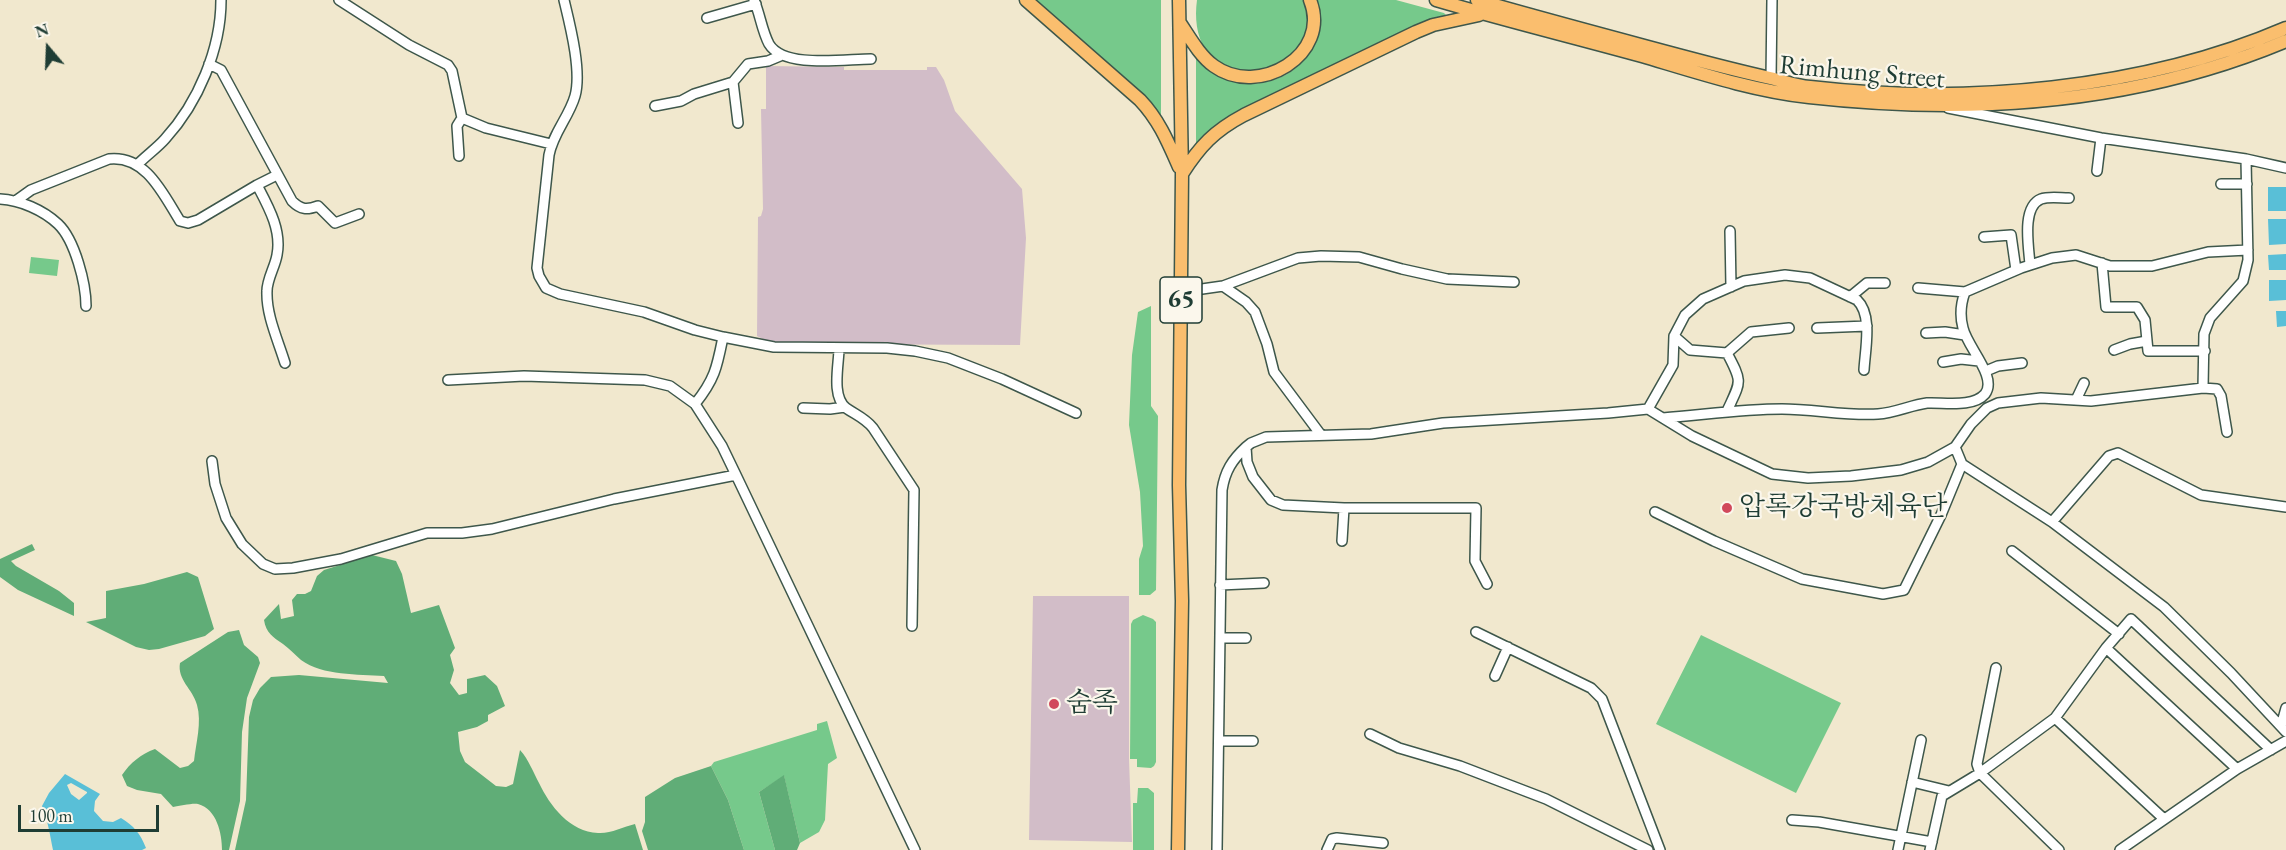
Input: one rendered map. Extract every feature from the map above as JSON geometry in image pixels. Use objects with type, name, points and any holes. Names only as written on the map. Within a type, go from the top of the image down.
[{"type":"main road","points":[[1026,0],[1152,113],[1162,128],[1182,174]]},
{"type":"main road","name":"65","points":[[1178,850],[1182,601],[1179,484],[1182,174],[1179,0]]},
{"type":"main road","points":[[1180,22],[1204,57],[1215,67],[1230,74],[1248,78],[1268,75],[1296,60],[1306,48],[1313,21],[1310,0]]},
{"type":"main road","name":"Rimhung Street","points":[[1436,0],[1730,81],[1808,97],[1940,106],[2040,102],[2108,92],[2176,78],[2286,41]]},
{"type":"main road","name":"Rimhung Street","points":[[1476,0],[1731,70],[1808,87],[1928,95],[2033,89],[2157,69],[2262,39],[2286,28]]},
{"type":"main road","points":[[1182,174],[1205,142],[1226,125],[1244,115],[1416,32],[1441,23],[1484,14]]},
{"type":"street","points":[[138,164],[165,139],[178,122],[205,76],[214,46],[221,0]]},
{"type":"street","points":[[339,0],[409,45],[448,65],[452,71],[462,118],[457,126],[459,156]]},
{"type":"street","points":[[564,0],[576,65],[577,86],[551,144],[537,268],[546,288],[560,294],[644,312],[723,337],[774,346],[915,351],[948,358],[1002,379],[1076,413]]},
{"type":"street","points":[[1771,79],[1772,0]]},
{"type":"street","points":[[707,18],[755,2],[769,44],[780,56]]},
{"type":"street","points":[[655,106],[681,101],[694,94],[732,82],[748,64],[768,61],[780,56],[802,60],[871,59]]},
{"type":"street","points":[[209,64],[221,70],[292,201],[299,208],[309,209],[318,206],[335,223],[358,214]]},
{"type":"street","points":[[732,82],[738,123]]},
{"type":"street","points":[[1940,106],[2101,138],[2246,159],[2286,168]]},
{"type":"street","points":[[462,118],[486,128],[551,144]]},
{"type":"street","points":[[2097,171],[2101,138]]},
{"type":"street","points":[[17,200],[31,190],[109,159],[119,158],[138,164],[148,173],[180,221],[188,223],[198,220],[257,185],[277,176]]},
{"type":"street","points":[[2203,388],[2204,334],[2210,318],[2243,281],[2248,260],[2246,159]]},
{"type":"street","points":[[2222,184],[2247,184]]},
{"type":"street","points":[[257,185],[276,225],[279,242],[267,288],[267,300],[285,363]]},
{"type":"street","points":[[2030,265],[2028,216],[2034,203],[2043,198],[2069,198]]},
{"type":"street","points":[[0,199],[17,200],[52,219],[65,232],[83,275],[86,306]]},
{"type":"street","points":[[1730,231],[1731,288]]},
{"type":"street","points":[[1984,237],[2011,235],[2016,270]]},
{"type":"street","points":[[1918,288],[1965,292],[2030,265],[2052,258],[2076,255],[2110,266],[2152,266],[2208,252],[2248,250]]},
{"type":"street","points":[[1181,292],[1223,286],[1290,260],[1321,256],[1359,257],[1447,279],[1514,282]]},
{"type":"street","points":[[2102,263],[2106,307],[2137,307],[2145,320],[2148,351],[2205,351]]},
{"type":"street","points":[[1648,409],[1673,365],[1674,336],[1685,315],[1703,299],[1744,281],[1785,275],[1810,278],[1862,305],[1867,326],[1864,370]]},
{"type":"street","points":[[1850,297],[1867,283],[1885,283]]},
{"type":"street","points":[[1223,286],[1256,312],[1274,372],[1321,435]]},
{"type":"street","points":[[1663,418],[1727,411],[1783,409],[1877,414],[1925,403],[1973,402],[1985,394],[1989,382],[1986,371],[1963,329],[1962,300],[1965,292]]},
{"type":"street","points":[[1817,328],[1867,326]]},
{"type":"street","points":[[1674,336],[1690,350],[1727,353],[1751,332],[1790,328]]},
{"type":"street","points":[[1926,333],[1945,332],[1965,335]]},
{"type":"street","points":[[695,404],[708,388],[716,372],[723,337]]},
{"type":"street","points":[[2114,351],[2130,344],[2147,341]]},
{"type":"street","points":[[839,348],[839,399],[845,407],[866,419],[914,490],[912,626]]},
{"type":"street","points":[[1727,353],[1737,371],[1739,384],[1727,411]]},
{"type":"street","points":[[1943,362],[1961,359],[1979,361]]},
{"type":"street","points":[[1986,371],[1998,366],[2022,363]]},
{"type":"street","points":[[448,380],[524,376],[645,380],[670,386],[695,404],[722,446],[915,850]]},
{"type":"street","points":[[2076,400],[2084,383]]},
{"type":"street","points":[[1217,850],[1222,490],[1224,475],[1235,457],[1251,443],[1266,437],[1371,434],[1443,423],[1648,409],[1723,452],[1772,474],[1808,478],[1851,476],[1901,470],[1928,462],[1955,447],[1971,424],[1987,408],[1998,403],[2041,398],[2076,400],[2121,398],[2203,388],[2217,389],[2221,396],[2227,432]]},
{"type":"street","points":[[803,408],[845,407]]},
{"type":"street","points":[[1246,447],[1247,462],[1253,477],[1271,501],[1283,505],[1344,508],[1476,508],[1475,561],[1487,584]]},
{"type":"street","points":[[1955,447],[1962,464],[2052,522],[2164,607],[2284,729]]},
{"type":"street","points":[[2052,522],[2109,456],[2118,453],[2201,495],[2286,507]]},
{"type":"street","points":[[212,461],[214,484],[226,518],[242,544],[263,564],[275,569],[341,559],[427,533],[462,533],[492,529],[614,499],[736,475]]},
{"type":"street","points":[[1655,512],[1714,542],[1802,579],[1883,594],[1904,590],[1937,525],[1962,464]]},
{"type":"street","points":[[1342,541],[1344,508]]},
{"type":"street","points":[[2012,551],[2119,634]]},
{"type":"street","points":[[1220,585],[1264,583]]},
{"type":"street","points":[[1792,820],[1819,822],[1901,837],[1931,846],[1942,796],[1980,773],[2055,718],[2106,648],[2131,619],[2271,750]]},
{"type":"street","points":[[1476,632],[1591,688],[1602,699],[1660,850]]},
{"type":"street","points":[[1221,638],[1246,638]]},
{"type":"street","points":[[1495,676],[1508,647]]},
{"type":"street","points":[[2106,648],[2237,769]]},
{"type":"street","points":[[1996,668],[1977,764],[1980,773],[2060,850]]},
{"type":"street","points":[[2284,729],[2286,708]]},
{"type":"street","points":[[2055,718],[2164,819]]},
{"type":"street","points":[[1370,734],[1400,748],[1460,766],[1546,799],[1648,850]]},
{"type":"street","points":[[1898,850],[1921,740]]},
{"type":"street","points":[[1220,741],[1253,741]]},
{"type":"street","points":[[2120,850],[2237,769],[2286,741]]},
{"type":"street","points":[[1912,782],[1949,791]]},
{"type":"street","points":[[1327,850],[1332,839],[1337,838],[1383,843]]},
{"type":"shaded area","points":[[766,66],[844,67],[844,70],[927,70],[927,67],[936,67],[944,80],[955,111],[1022,189],[1026,238],[1020,345],[772,344],[757,336],[758,217],[761,216],[763,209],[761,109],[766,109]]},
{"type":"shaded area","points":[[1033,596],[1129,596],[1129,759],[1132,842],[1029,840]]},
{"type":"green space","points":[[1032,0],[1161,0],[1161,115],[1147,100]]},
{"type":"green space","points":[[1197,0],[1304,0],[1308,20],[1304,38],[1293,53],[1265,72],[1233,69],[1221,65],[1205,49],[1200,38],[1197,26]]},
{"type":"green space","points":[[1314,0],[1396,0],[1444,13],[1447,16],[1416,27],[1196,146],[1196,55],[1230,80],[1239,83],[1261,83],[1282,76],[1292,71],[1305,56],[1310,37]]},
{"type":"green space","points":[[31,257],[59,260],[57,276],[29,273]]},
{"type":"green space","points":[[1151,306],[1151,406],[1158,416],[1156,590],[1150,595],[1139,595],[1139,559],[1143,546],[1140,492],[1129,425],[1132,355],[1138,312]]},
{"type":"green space","points":[[32,544],[35,550],[11,561],[74,603],[74,616],[18,590],[0,577],[0,559]]},
{"type":"green space","points":[[372,555],[396,561],[402,574],[411,613],[439,605],[455,648],[450,655],[454,670],[450,683],[459,695],[467,693],[467,679],[485,675],[497,686],[505,706],[488,715],[488,721],[477,727],[458,732],[460,751],[465,762],[496,786],[506,787],[513,784],[520,750],[555,809],[570,823],[588,832],[598,833],[635,824],[643,850],[235,850],[246,800],[249,717],[253,700],[260,688],[271,677],[299,675],[388,683],[384,676],[330,672],[310,665],[270,634],[264,620],[279,604],[281,619],[294,616],[292,600],[297,594],[311,591],[317,576],[324,570]]},
{"type":"green space","points":[[187,572],[198,577],[214,629],[205,636],[149,650],[136,647],[86,622],[106,618],[106,591],[144,584]]},
{"type":"green space","points":[[1143,615],[1156,622],[1156,762],[1151,768],[1137,767],[1137,759],[1130,759],[1131,624],[1133,620]]},
{"type":"green space","points":[[239,630],[244,645],[258,657],[260,663],[247,698],[242,732],[240,801],[229,850],[222,850],[217,823],[210,811],[198,804],[173,807],[161,794],[127,786],[122,775],[136,759],[155,749],[180,768],[194,761],[199,725],[198,712],[195,699],[183,680],[180,663],[228,632]]},
{"type":"green space","points":[[1701,635],[1841,703],[1796,793],[1656,724]]},
{"type":"green space","points":[[827,721],[837,758],[828,764],[825,820],[819,832],[800,843],[784,776],[759,792],[775,850],[744,850],[728,800],[711,766],[714,762],[817,730],[817,724]]},
{"type":"green space","points":[[711,766],[728,800],[744,850],[648,850],[642,831],[645,822],[645,797],[675,778]]},
{"type":"green space","points":[[784,775],[800,843],[797,850],[775,850],[759,792]]},
{"type":"green space","points":[[1138,788],[1148,788],[1154,793],[1154,850],[1133,850],[1133,803],[1137,803]]},
{"type":"water","points":[[2268,187],[2286,187],[2286,211],[2268,211]]},
{"type":"water","points":[[2268,219],[2286,219],[2286,244],[2269,245]]},
{"type":"water","points":[[2286,254],[2286,270],[2269,270],[2268,255]]},
{"type":"water","points":[[2269,280],[2286,280],[2286,300],[2269,301]]},
{"type":"water","points":[[2276,311],[2286,311],[2286,326],[2277,327]]},
{"type":"water","points":[[65,774],[100,794],[95,801],[94,811],[103,821],[113,822],[121,818],[136,830],[146,848],[142,850],[53,850],[42,806],[49,793]],"holes":[[[71,783],[87,792],[79,800],[71,794],[67,785]]]},
{"type":"place","name":"압록강국방체육단","points":[[1727,508]]},
{"type":"place","name":"숨족","points":[[1054,704]]}]
